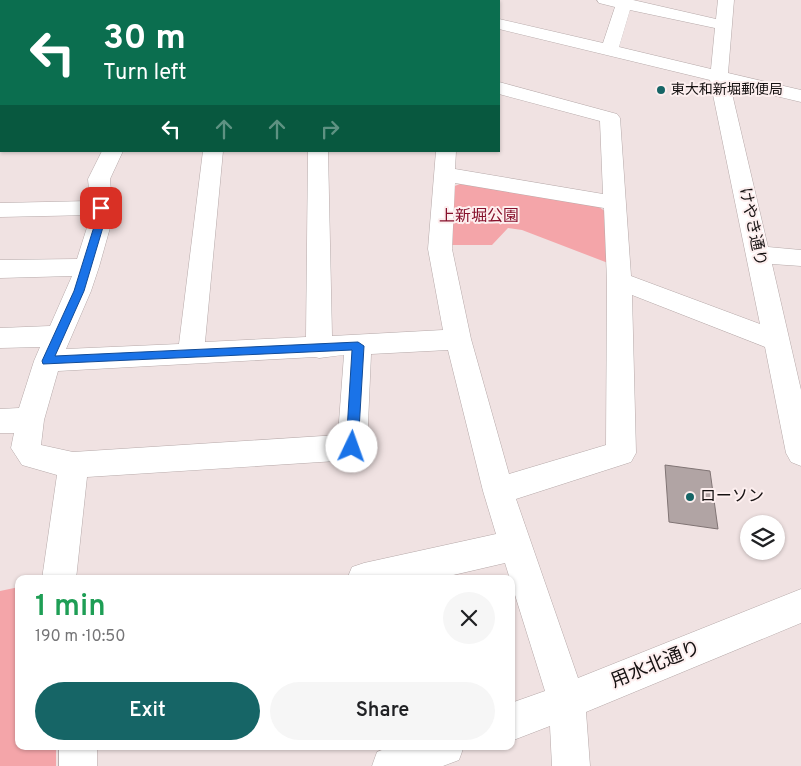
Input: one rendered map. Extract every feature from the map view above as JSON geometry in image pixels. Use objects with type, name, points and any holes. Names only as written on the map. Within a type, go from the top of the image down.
[{"type":"street","points":[[605,0],[625,2],[723,25]]},
{"type":"street","name":"けやき通り","points":[[726,0],[719,77],[758,254],[786,351],[801,453]]},
{"type":"street","points":[[609,51],[625,2]]},
{"type":"street","points":[[500,24],[801,96]]},
{"type":"street","points":[[498,491],[621,453],[619,281],[610,118],[500,88]]},
{"type":"street","points":[[112,152],[99,179],[102,217],[87,267],[79,291],[47,361],[30,420],[26,448],[32,456],[73,465],[352,447],[358,346]]},
{"type":"street","points":[[191,354],[213,152]]},
{"type":"street","points":[[318,152],[319,348]]},
{"type":"street","points":[[571,766],[567,701],[498,491],[458,339],[440,249],[445,162],[614,203]]},
{"type":"street","points":[[0,210],[101,208]]},
{"type":"street","points":[[758,254],[801,258]]},
{"type":"street","points":[[0,269],[87,267]]},
{"type":"street","points":[[619,281],[786,351]]},
{"type":"street","points":[[0,338],[58,336]]},
{"type":"street","points":[[47,361],[358,346],[458,339]]},
{"type":"street","points":[[0,421],[30,420]]},
{"type":"street","points":[[59,575],[73,465]]},
{"type":"street","points":[[381,575],[516,544]]},
{"type":"street","name":"用水北通り","points":[[515,720],[801,606]]},
{"type":"street","points":[[78,750],[78,766]]},
{"type":"street","points":[[391,766],[433,750]]},
{"type":"green space","name":"上新堀公園","points":[[460,184],[598,206],[606,212],[608,263],[522,230],[508,228],[492,245],[451,245],[452,187]]},
{"type":"green space","points":[[15,588],[15,750],[56,750],[56,766],[0,766],[0,591]]},
{"type":"building","name":"ローソン","points":[[665,465],[710,471],[718,529],[669,522]]},
{"type":"place","name":"東大和新堀郵便局","points":[[661,90]]},
{"type":"place","name":"ローソン","points":[[690,497]]},
{"type":"route","points":[[101,208],[102,217],[79,291],[47,361],[358,346],[352,447]]}]
